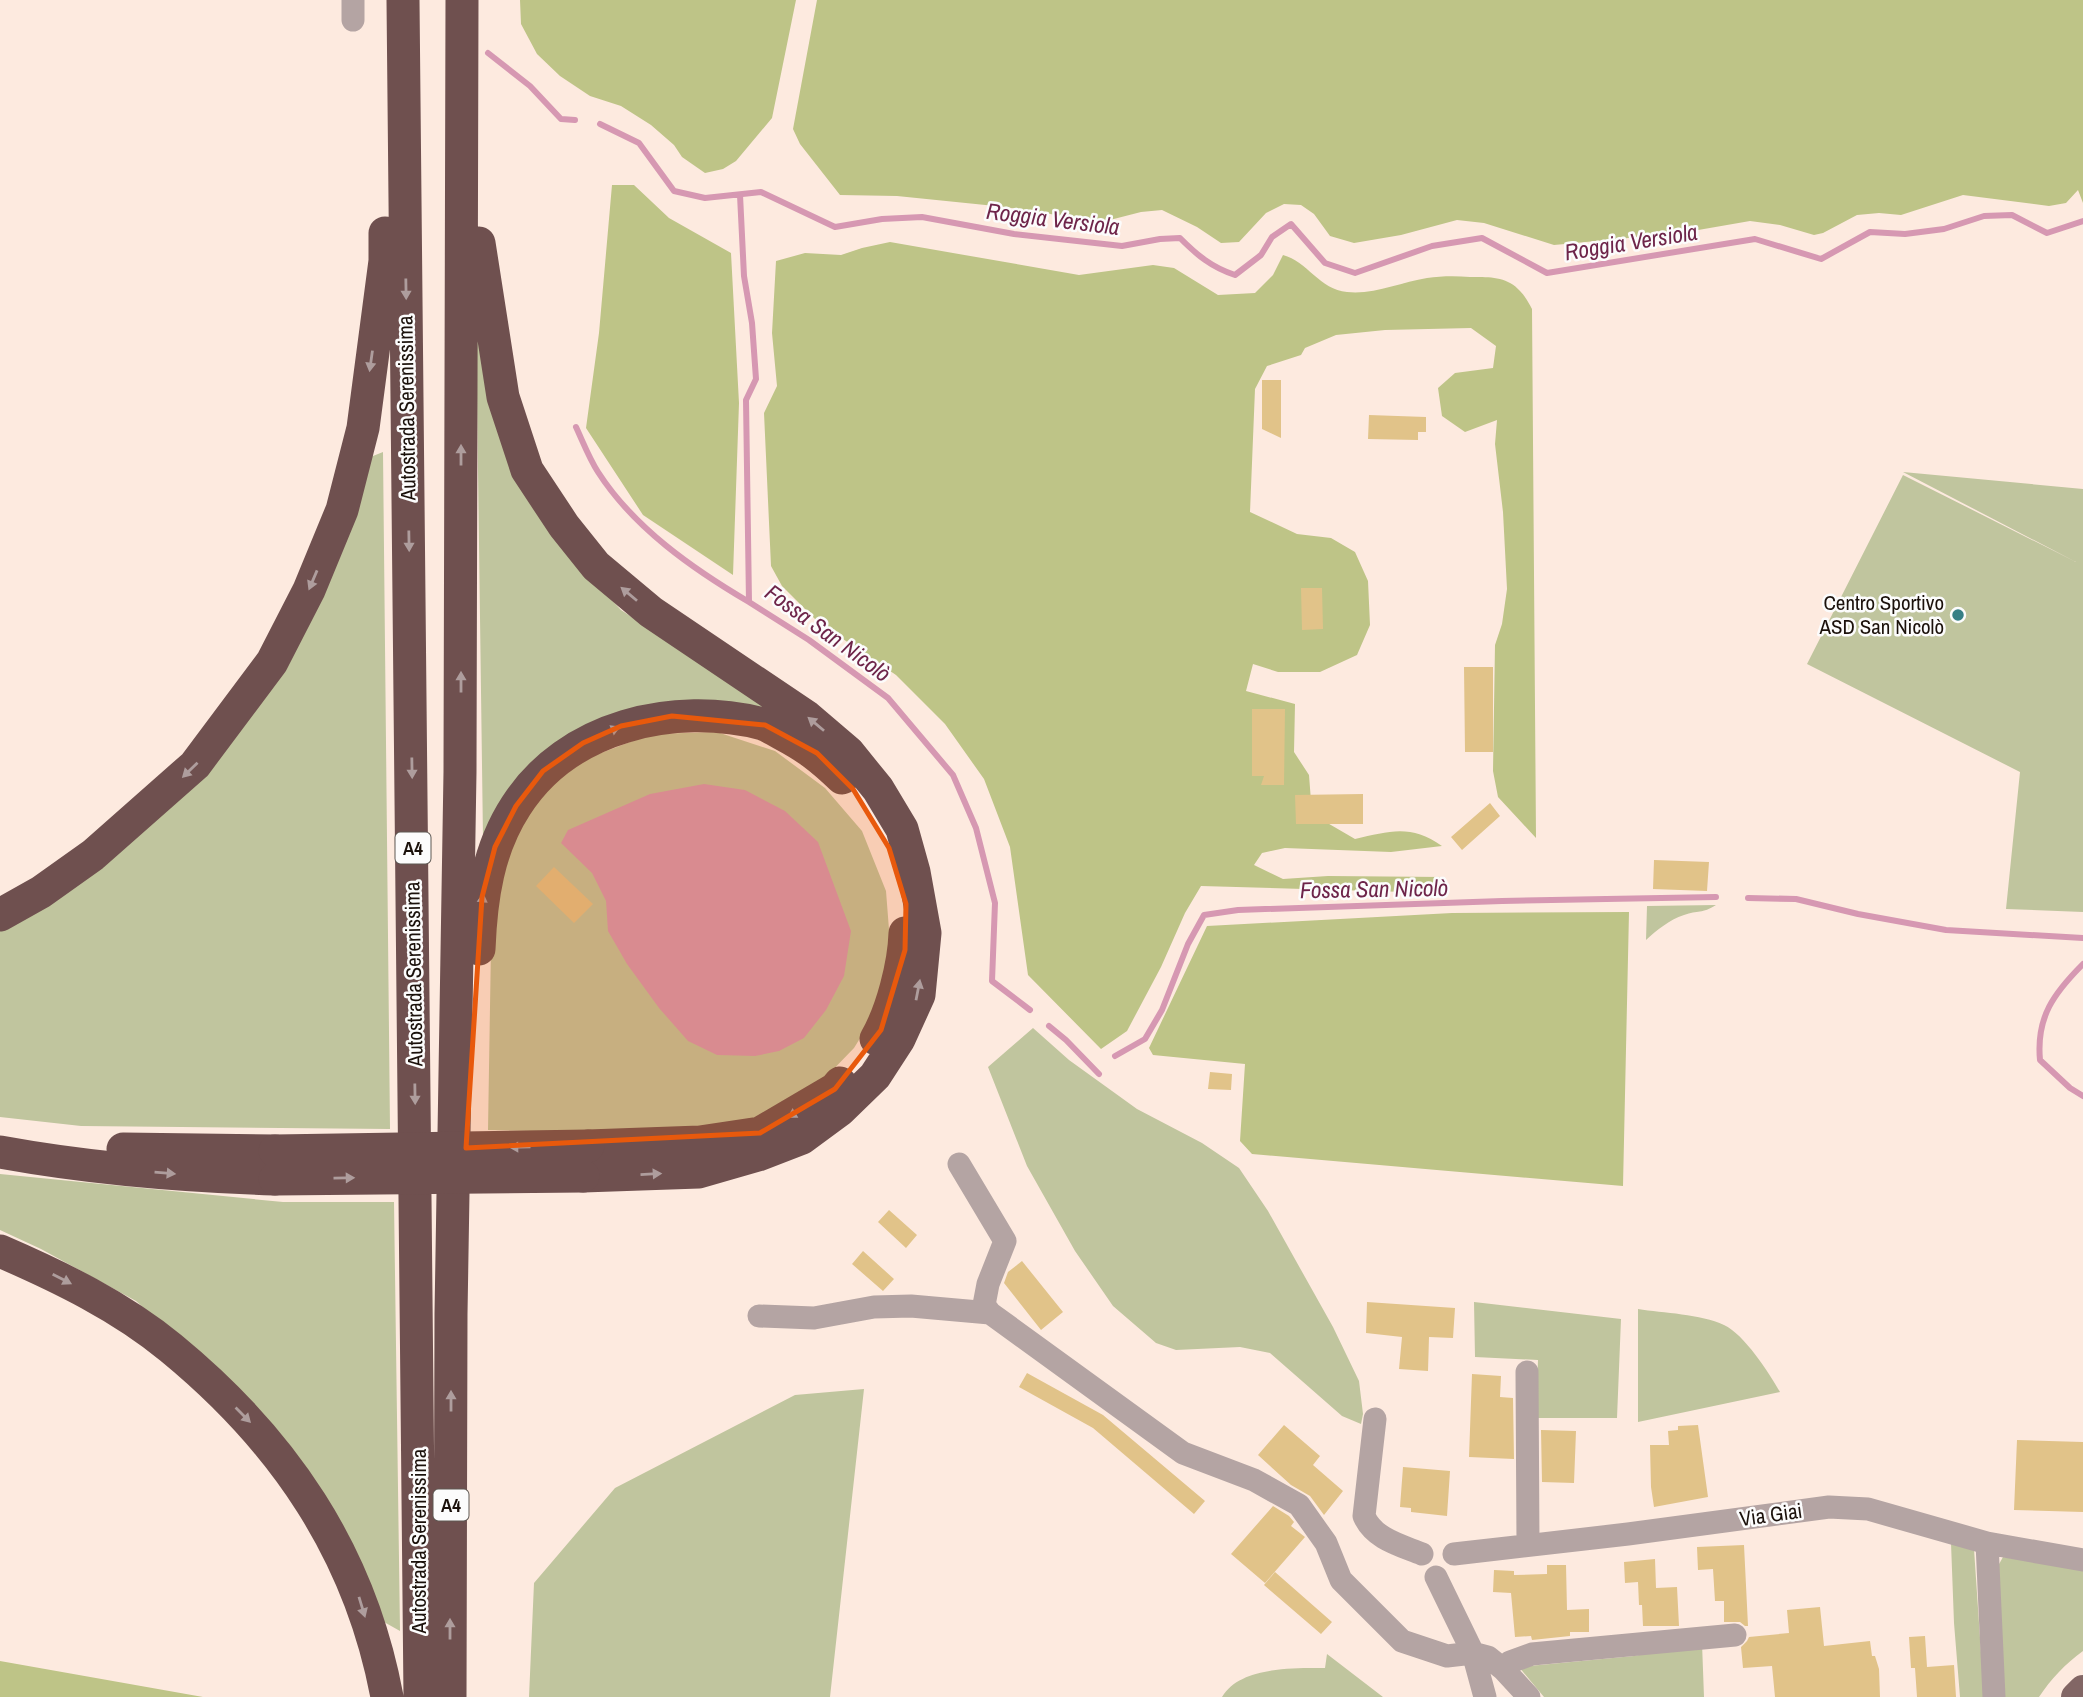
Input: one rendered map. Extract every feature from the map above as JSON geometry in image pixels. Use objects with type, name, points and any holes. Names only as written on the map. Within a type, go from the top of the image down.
[{"type":"highway","points":[[0,915],[41,892],[93,855],[195,765],[272,662],[309,590],[342,510],[364,415],[385,261],[389,0]]},
{"type":"highway","name":"Autostrada Serenissima","points":[[403,0],[421,1697]]},
{"type":"highway","points":[[0,1136],[275,1165],[585,1161],[699,1172],[758,1155],[802,1138],[840,1110],[875,1076],[899,1039],[919,995],[925,933],[914,872],[902,829],[878,789],[848,752],[807,717],[651,612],[596,566],[564,526],[527,470],[503,397],[483,274],[471,163],[462,0]]},
{"type":"highway","name":"Autostrada Serenissima","points":[[450,1697],[451,1314],[460,758],[462,0]]},
{"type":"highway","points":[[451,1314],[475,1043],[482,897],[495,847],[516,806],[543,771],[583,743],[621,726],[672,716],[765,724],[817,753],[853,789],[889,848],[906,904],[905,950],[891,1004],[881,1030],[865,1056],[835,1089],[760,1133],[585,1161]]},
{"type":"highway","points":[[0,1152],[77,1166],[208,1177],[275,1165]]},
{"type":"highway","points":[[0,1251],[77,1287],[171,1347],[244,1415],[279,1454],[338,1548],[358,1591],[387,1697]]},
{"type":"main road","points":[[2076,1697],[2083,1690]]},
{"type":"street","points":[[478,0],[478,118]]},
{"type":"street","points":[[959,1164],[1004,1241],[988,1284],[984,1305],[990,1312],[1183,1453],[1254,1480],[1299,1505],[1326,1543],[1341,1580],[1402,1641],[1447,1656],[1473,1653],[1488,1657],[1529,1697]]},
{"type":"street","points":[[759,1316],[814,1318],[874,1307],[911,1306],[990,1312]]},
{"type":"street","points":[[1527,1372],[1528,1544]]},
{"type":"street","points":[[1376,1419],[1364,1516],[1369,1527],[1383,1537],[1422,1554]]},
{"type":"street","name":"Via Giai","points":[[1454,1555],[1829,1507],[1879,1512],[1987,1543],[2083,1560]]},
{"type":"street","points":[[1987,1543],[1994,1697]]},
{"type":"street","points":[[1436,1577],[1447,1575],[1455,1560],[1447,1546],[1435,1544],[1430,1545],[1422,1554],[1423,1569],[1436,1577],[1473,1653],[1485,1697]]},
{"type":"street","points":[[1503,1670],[1510,1662],[1532,1654],[1735,1635]]},
{"type":"highlighted area","points":[[672,716],[765,725],[817,753],[853,789],[889,848],[906,904],[905,950],[881,1030],[835,1089],[760,1133],[466,1148],[482,897],[495,847],[516,806],[543,771],[583,743],[621,726]]},
{"type":"green space","points":[[520,0],[796,0],[772,118],[736,161],[723,169],[705,173],[682,157],[674,145],[651,125],[621,106],[590,96],[560,76],[537,54],[521,24]]},
{"type":"green space","points":[[817,0],[2083,0],[2083,203],[2078,190],[2066,203],[2049,206],[1963,195],[1901,215],[1857,215],[1814,235],[1780,225],[1750,221],[1681,233],[1554,245],[1484,223],[1457,220],[1401,235],[1354,243],[1330,236],[1314,214],[1301,205],[1284,204],[1266,213],[1239,242],[1221,243],[1197,227],[1162,210],[1141,212],[1102,222],[1005,207],[897,196],[840,195],[800,144],[793,129]]},
{"type":"green space","points":[[612,185],[634,185],[669,218],[731,253],[739,403],[733,575],[643,515],[586,428],[599,333]]},
{"type":"green space","points":[[890,242],[1079,275],[1153,265],[1174,268],[1218,295],[1255,293],[1273,275],[1283,255],[1292,258],[1329,286],[1347,292],[1367,292],[1427,278],[1443,277],[1490,277],[1515,286],[1532,309],[1536,838],[1498,797],[1493,771],[1495,645],[1502,624],[1507,589],[1503,512],[1495,444],[1497,420],[1465,432],[1442,416],[1438,388],[1455,373],[1493,368],[1496,346],[1471,328],[1385,330],[1336,335],[1305,348],[1301,355],[1267,366],[1255,389],[1250,512],[1297,534],[1331,538],[1355,552],[1368,581],[1370,625],[1357,655],[1320,672],[1278,672],[1253,664],[1246,691],[1295,704],[1294,752],[1309,775],[1312,814],[1355,839],[1400,831],[1420,834],[1442,846],[1391,852],[1285,848],[1262,853],[1254,865],[1283,879],[1328,876],[1443,877],[1439,893],[1201,886],[1127,1031],[1101,1049],[1028,975],[1010,847],[984,779],[945,724],[896,675],[818,622],[782,586],[771,566],[764,413],[777,386],[772,333],[776,261],[805,253],[841,255]]},
{"type":"green space","points":[[476,322],[566,551],[621,610],[810,737],[617,717],[483,839]]},
{"type":"green space","points":[[383,452],[390,1129],[81,1126],[0,1117],[0,922],[197,773],[363,460]]},
{"type":"green space","name":"Centro Sportivo ASD San Nicolò","points":[[1903,472],[2083,489],[2083,912],[2006,909],[2020,772],[1807,664],[1903,475],[2076,562]]},
{"type":"green space","points":[[717,732],[775,751],[825,788],[862,831],[886,891],[892,968],[872,1019],[854,1048],[824,1079],[780,1110],[739,1125],[663,1134],[488,1130],[492,884],[509,838],[548,787],[588,758],[651,734]]},
{"type":"green space","points":[[1716,905],[1673,920],[1646,940],[1647,906]]},
{"type":"green space","points":[[1629,912],[1623,1186],[1252,1154],[1240,1141],[1245,1064],[1153,1055],[1149,1048],[1207,926],[1452,913]]},
{"type":"green space","points":[[1033,1028],[1069,1060],[1137,1109],[1202,1143],[1239,1168],[1268,1211],[1333,1327],[1359,1381],[1363,1414],[1361,1424],[1342,1416],[1270,1353],[1240,1347],[1176,1350],[1156,1343],[1113,1306],[1075,1251],[1027,1166],[988,1067]]},
{"type":"green space","points":[[0,1174],[283,1202],[394,1202],[400,1631],[384,1622],[237,1390],[136,1301],[41,1249],[0,1230]]},
{"type":"green space","points":[[1474,1302],[1621,1319],[1617,1418],[1536,1418],[1538,1360],[1475,1357]]},
{"type":"green space","points":[[1638,1309],[1693,1316],[1724,1325],[1748,1345],[1780,1392],[1638,1422]]},
{"type":"green space","points":[[864,1389],[830,1697],[529,1697],[534,1583],[615,1488],[795,1395]]},
{"type":"green space","points":[[1951,1543],[1974,1549],[1984,1697],[1960,1697]]},
{"type":"green space","points":[[2003,1557],[2083,1569],[2083,1651],[2059,1672],[2039,1697],[2003,1697],[1998,1566]]},
{"type":"green space","points":[[1702,1643],[1704,1697],[1544,1697],[1519,1667],[1634,1656]]},
{"type":"green space","points":[[1327,1654],[1383,1697],[1222,1697],[1241,1679],[1255,1674],[1284,1669],[1325,1668]]},
{"type":"green space","points":[[0,1661],[203,1697],[0,1697]]},
{"type":"shaded area","points":[[704,784],[745,790],[785,811],[818,842],[851,931],[844,976],[826,1010],[804,1038],[779,1051],[755,1056],[717,1055],[688,1041],[659,1008],[627,964],[608,931],[606,901],[592,873],[561,843],[568,830],[650,794]]},
{"type":"building","points":[[1262,380],[1281,380],[1281,438],[1262,429]]},
{"type":"building","points":[[1369,415],[1426,417],[1426,432],[1418,432],[1418,440],[1368,439]]},
{"type":"building","points":[[1301,588],[1322,588],[1323,629],[1302,630]]},
{"type":"building","points":[[1464,667],[1493,667],[1493,752],[1465,752]]},
{"type":"building","points":[[1252,709],[1285,709],[1284,785],[1261,785],[1264,776],[1252,776]]},
{"type":"building","points":[[1363,794],[1363,824],[1296,824],[1295,795]]},
{"type":"building","points":[[1490,803],[1500,816],[1462,850],[1451,837]]},
{"type":"building","points":[[1654,860],[1709,862],[1707,891],[1653,889]]},
{"type":"building","points":[[554,867],[593,904],[574,923],[536,886]]},
{"type":"building","points":[[1210,1072],[1232,1074],[1231,1090],[1208,1089]]},
{"type":"building","points":[[889,1210],[917,1235],[906,1248],[878,1222]]},
{"type":"building","points":[[863,1251],[894,1279],[883,1291],[852,1264]]},
{"type":"building","points":[[1022,1261],[1063,1312],[1041,1330],[1004,1283],[1008,1272]]},
{"type":"building","points":[[1367,1302],[1455,1308],[1453,1338],[1429,1337],[1428,1371],[1399,1369],[1402,1337],[1366,1333]]},
{"type":"building","points":[[1027,1373],[1103,1415],[1205,1501],[1194,1514],[1093,1428],[1019,1387]]},
{"type":"building","points":[[1472,1374],[1501,1376],[1500,1397],[1513,1398],[1514,1459],[1469,1457]]},
{"type":"building","points":[[1284,1425],[1320,1456],[1313,1465],[1343,1491],[1324,1515],[1310,1496],[1291,1485],[1258,1455]]},
{"type":"building","points":[[1698,1425],[1708,1497],[1654,1507],[1650,1445],[1669,1445],[1668,1431],[1678,1430],[1678,1426]]},
{"type":"building","points":[[1541,1430],[1576,1431],[1574,1483],[1542,1482]]},
{"type":"building","points":[[2017,1440],[2083,1442],[2083,1512],[2014,1510]]},
{"type":"building","points":[[1403,1467],[1450,1471],[1447,1516],[1411,1512],[1411,1508],[1400,1507]]},
{"type":"building","points":[[1273,1506],[1289,1516],[1294,1522],[1291,1526],[1305,1537],[1265,1583],[1231,1554]]},
{"type":"building","points":[[1744,1545],[1748,1626],[1740,1622],[1724,1622],[1724,1601],[1715,1601],[1713,1569],[1698,1570],[1697,1547]]},
{"type":"building","points":[[1655,1559],[1656,1588],[1677,1587],[1679,1626],[1643,1626],[1638,1582],[1625,1583],[1624,1562]]},
{"type":"building","points":[[1547,1565],[1566,1565],[1567,1610],[1589,1609],[1589,1632],[1570,1632],[1570,1636],[1532,1640],[1531,1636],[1515,1637],[1511,1593],[1493,1592],[1494,1570],[1514,1571],[1514,1575],[1547,1574]]},
{"type":"building","points":[[1275,1572],[1332,1622],[1321,1634],[1264,1585]]},
{"type":"building","points":[[1820,1607],[1824,1646],[1870,1641],[1872,1656],[1875,1656],[1879,1669],[1880,1697],[1775,1697],[1772,1666],[1743,1668],[1741,1647],[1749,1637],[1789,1633],[1787,1610]]},
{"type":"building","points":[[1925,1636],[1927,1667],[1954,1665],[1956,1697],[1917,1697],[1915,1668],[1911,1668],[1909,1637]]},
{"type":"waterway","name":"Roggia Versiola","points":[[488,53],[530,86],[561,119],[575,120]]},
{"type":"waterway","name":"Roggia Versiola","points":[[600,124],[639,143],[674,191],[705,198],[761,192],[835,227],[882,219],[922,217],[1014,234],[1122,246],[1180,238],[1205,260],[1235,275],[1261,255],[1272,237],[1291,224],[1325,263],[1355,273],[1432,246],[1482,238],[1547,273],[1755,239],[1821,259],[1870,232],[1905,234],[1944,229],[1984,216],[2012,215],[2047,233],[2083,221]]},
{"type":"waterway","name":"Fossa San Nicolò","points":[[740,195],[744,276],[752,323],[756,379],[746,400],[749,602],[809,640],[888,698],[953,775],[976,828],[995,903],[992,981],[1030,1010]]},
{"type":"waterway","points":[[576,427],[598,472],[629,511],[666,546],[749,602]]},
{"type":"waterway","name":"Fossa San Nicolò","points":[[1115,1056],[1145,1039],[1162,1010],[1188,944],[1204,915],[1238,910],[1716,897]]},
{"type":"waterway","name":"Fossa San Nicolò","points":[[1748,898],[1796,899],[1858,914],[1946,930],[2083,938]]},
{"type":"waterway","points":[[2083,964],[2063,985],[2049,1007],[2044,1018],[2040,1045],[2040,1060],[2070,1088],[2083,1096]]},
{"type":"waterway","name":"Fossa San Nicolò","points":[[1049,1026],[1099,1074]]},
{"type":"place","name":"Centro Sportivo ASD San Nicolò","points":[[1958,615]]}]
